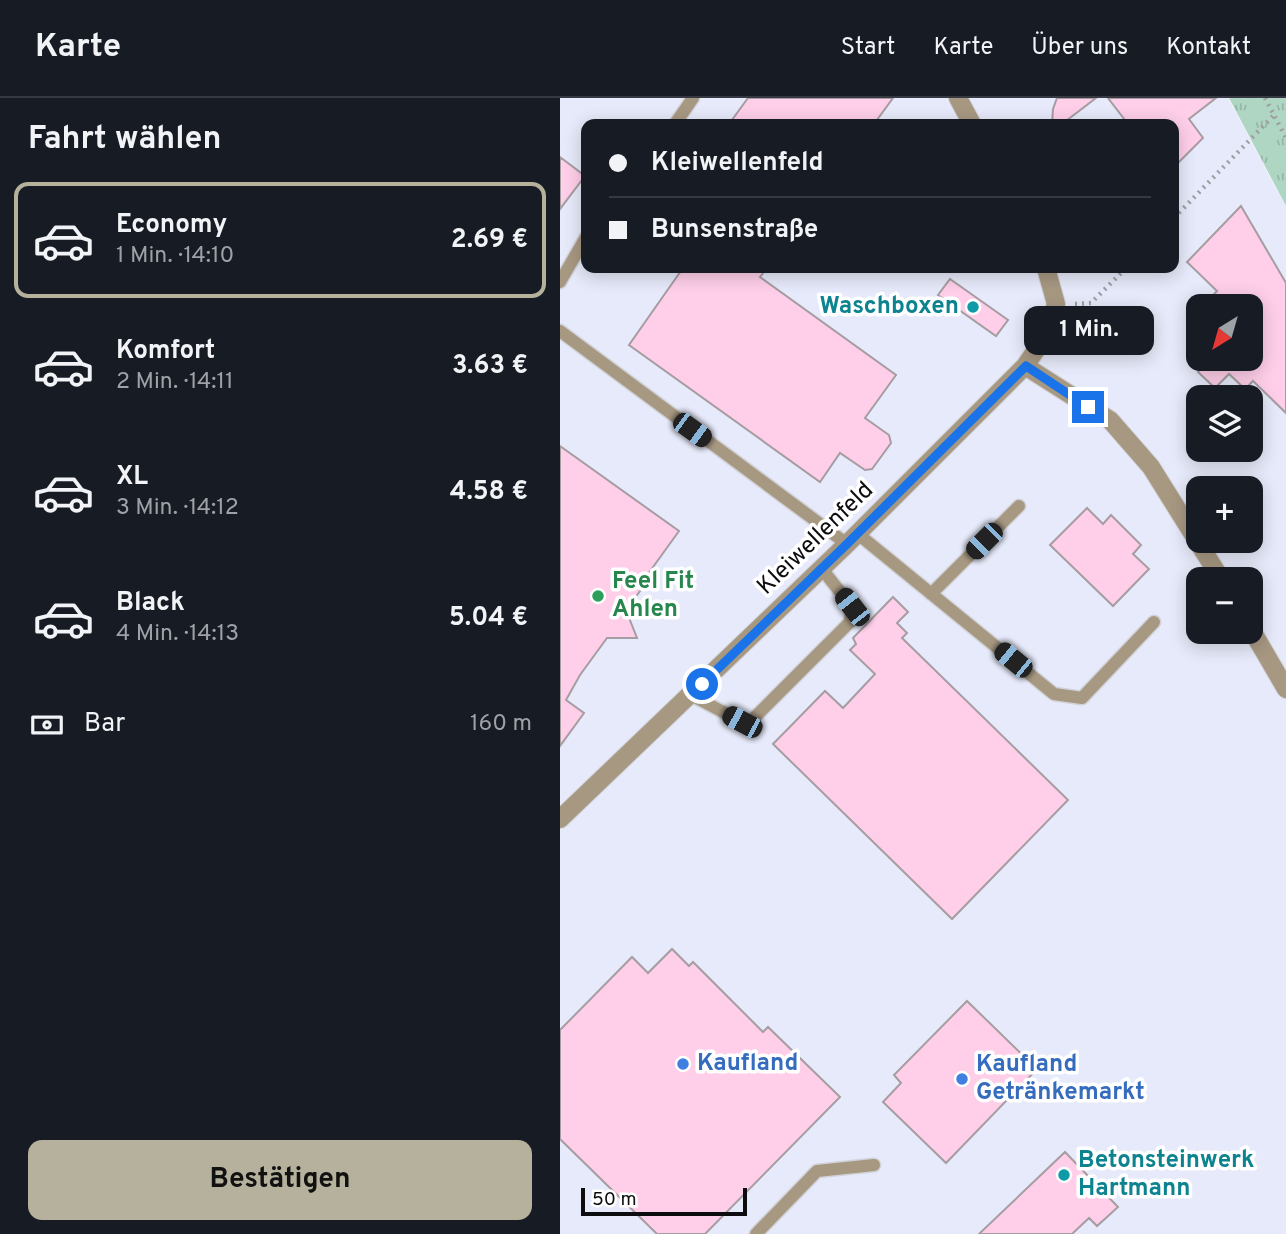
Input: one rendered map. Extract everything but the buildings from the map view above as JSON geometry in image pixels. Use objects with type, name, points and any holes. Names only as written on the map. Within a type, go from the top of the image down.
[{"type":"street","points":[[958,98],[969,119]]},
{"type":"street","points":[[1047,273],[1056,304]]},
{"type":"street","name":"Kleiwellenfeld","points":[[560,819],[822,569],[1026,366],[1047,334],[1056,304]]},
{"type":"street","points":[[1026,366],[1110,420],[1151,467],[1214,567]]},
{"type":"street","points":[[1260,644],[1286,689]]},
{"type":"lane","points":[[678,119],[693,98]]},
{"type":"lane","points":[[560,282],[581,246]]},
{"type":"lane","points":[[560,331],[931,594],[1054,694],[1082,698],[1154,622]]},
{"type":"lane","points":[[931,594],[1019,506]]},
{"type":"lane","points":[[691,695],[742,722],[752,720],[850,622],[852,607],[822,569]]},
{"type":"lane","points":[[755,1234],[817,1171],[874,1165]]},
{"type":"path","points":[[1265,98],[1286,138]]},
{"type":"path","points":[[1179,213],[1274,115]]},
{"type":"path","points":[[1056,304],[1091,303],[1121,273]]},
{"type":"shaded area","points":[[560,98],[1228,98],[1286,207],[1286,1234],[560,1234]]},
{"type":"green space","points":[[1229,98],[1286,98],[1286,206]]},
{"type":"place","name":"Waschboxen","points":[[973,307]]},
{"type":"place","name":"Feel Fit Ahlen","points":[[598,596]]},
{"type":"place","name":"Kaufland","points":[[683,1064]]},
{"type":"place","name":"Kaufland Getränkemarkt","points":[[962,1079]]},
{"type":"place","name":"Betonsteinwerk Hartmann","points":[[1064,1175]]},
{"type":"route","points":[[702,684],[1026,366],[1088,407]]}]
